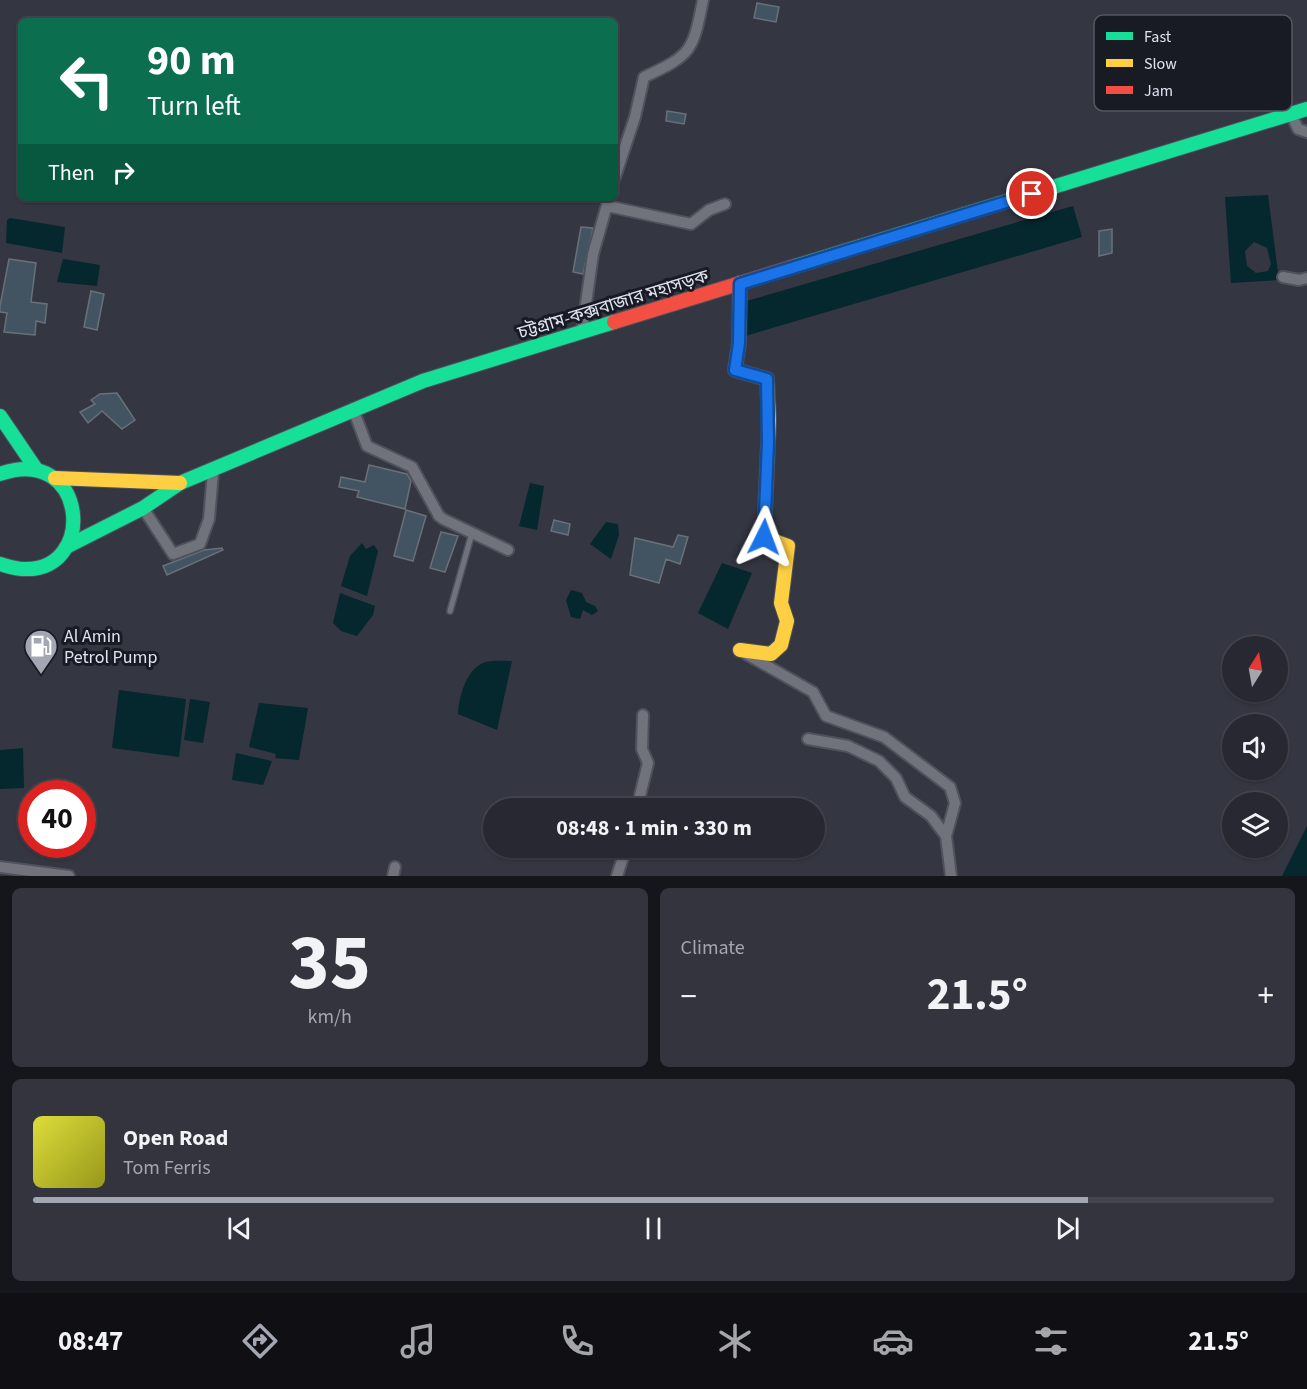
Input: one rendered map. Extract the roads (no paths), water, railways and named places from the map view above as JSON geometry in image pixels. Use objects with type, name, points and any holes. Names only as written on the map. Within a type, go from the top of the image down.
[{"type":"main road","name":"চট্টগ্রাম-কক্সবাজার মহাসড়ক","points":[[0,580],[24,570],[44,566],[68,546],[143,508],[180,483],[213,472],[353,409],[423,381],[1307,109]]},
{"type":"main road","points":[[740,284],[739,343],[735,370],[767,379],[768,442],[764,537],[788,546],[781,603],[787,621],[781,645],[771,654],[740,650]]},
{"type":"main road","points":[[0,416],[36,469]]},
{"type":"main road","points":[[0,474],[18,468],[36,469],[55,478],[68,492],[75,510],[73,534],[68,546]]},
{"type":"main road","name":"চট্টগ্রাম-কক্সবাজার মহাসড়ক","points":[[55,478],[180,483]]},
{"type":"main road","points":[[0,564],[24,570]]},
{"type":"street","points":[[618,165],[635,117],[644,76],[678,61],[693,45],[703,0]]},
{"type":"street","points":[[1291,114],[1298,129],[1307,132]]},
{"type":"street","points":[[582,332],[593,254],[608,202],[691,224],[709,210],[725,204]]},
{"type":"street","points":[[1283,277],[1299,280],[1307,278]]},
{"type":"street","points":[[353,409],[367,446],[412,467],[439,516],[508,550]]},
{"type":"street","points":[[143,508],[173,554],[200,544],[209,519],[213,472]]},
{"type":"street","points":[[740,650],[813,692],[826,716],[884,737],[950,787],[955,803],[946,836],[951,876]]},
{"type":"street","points":[[639,798],[648,763],[642,749],[643,715]]},
{"type":"street","points":[[808,739],[848,746],[879,761],[896,778],[905,797],[931,816],[946,836]]},
{"type":"street","points":[[617,876],[623,858]]},
{"type":"street","points":[[0,867],[69,876]]},
{"type":"lane","points":[[450,611],[472,533]]},
{"type":"water","points":[[1268,195],[1279,280],[1231,283],[1225,197]],"holes":[[[1254,242],[1267,248],[1271,264],[1268,271],[1256,273],[1247,266],[1245,251]]]},
{"type":"water","points":[[1073,206],[1082,237],[745,336],[743,302]]},
{"type":"water","points":[[10,218],[65,227],[62,253],[6,243],[7,220]]},
{"type":"water","points":[[63,259],[100,265],[97,286],[57,282]]},
{"type":"water","points":[[530,483],[544,486],[537,530],[519,526]]},
{"type":"water","points":[[606,522],[618,524],[619,535],[611,559],[590,544]]},
{"type":"water","points":[[362,543],[366,549],[374,545],[378,551],[367,596],[341,586],[350,556]]},
{"type":"water","points":[[722,563],[752,573],[728,629],[698,613]]},
{"type":"water","points":[[571,590],[582,593],[586,602],[595,606],[598,611],[592,615],[583,610],[580,619],[571,617],[566,600]]},
{"type":"water","points":[[340,593],[375,606],[373,615],[357,636],[341,631],[333,623]]},
{"type":"water","points":[[489,661],[512,661],[497,730],[458,714],[467,678],[477,667]]},
{"type":"water","points":[[119,690],[186,699],[179,757],[112,748]]},
{"type":"water","points":[[190,699],[210,702],[203,743],[184,740]]},
{"type":"water","points":[[259,703],[308,708],[299,760],[275,758],[276,754],[249,747]]},
{"type":"water","points":[[23,748],[24,780],[18,780],[18,788],[0,789],[0,750]]},
{"type":"water","points":[[236,753],[272,761],[263,785],[232,780]]},
{"type":"water","points":[[1307,826],[1307,876],[1282,876]]},
{"type":"place","name":"Al Amin Petrol Pump","points":[[41,675]]}]
